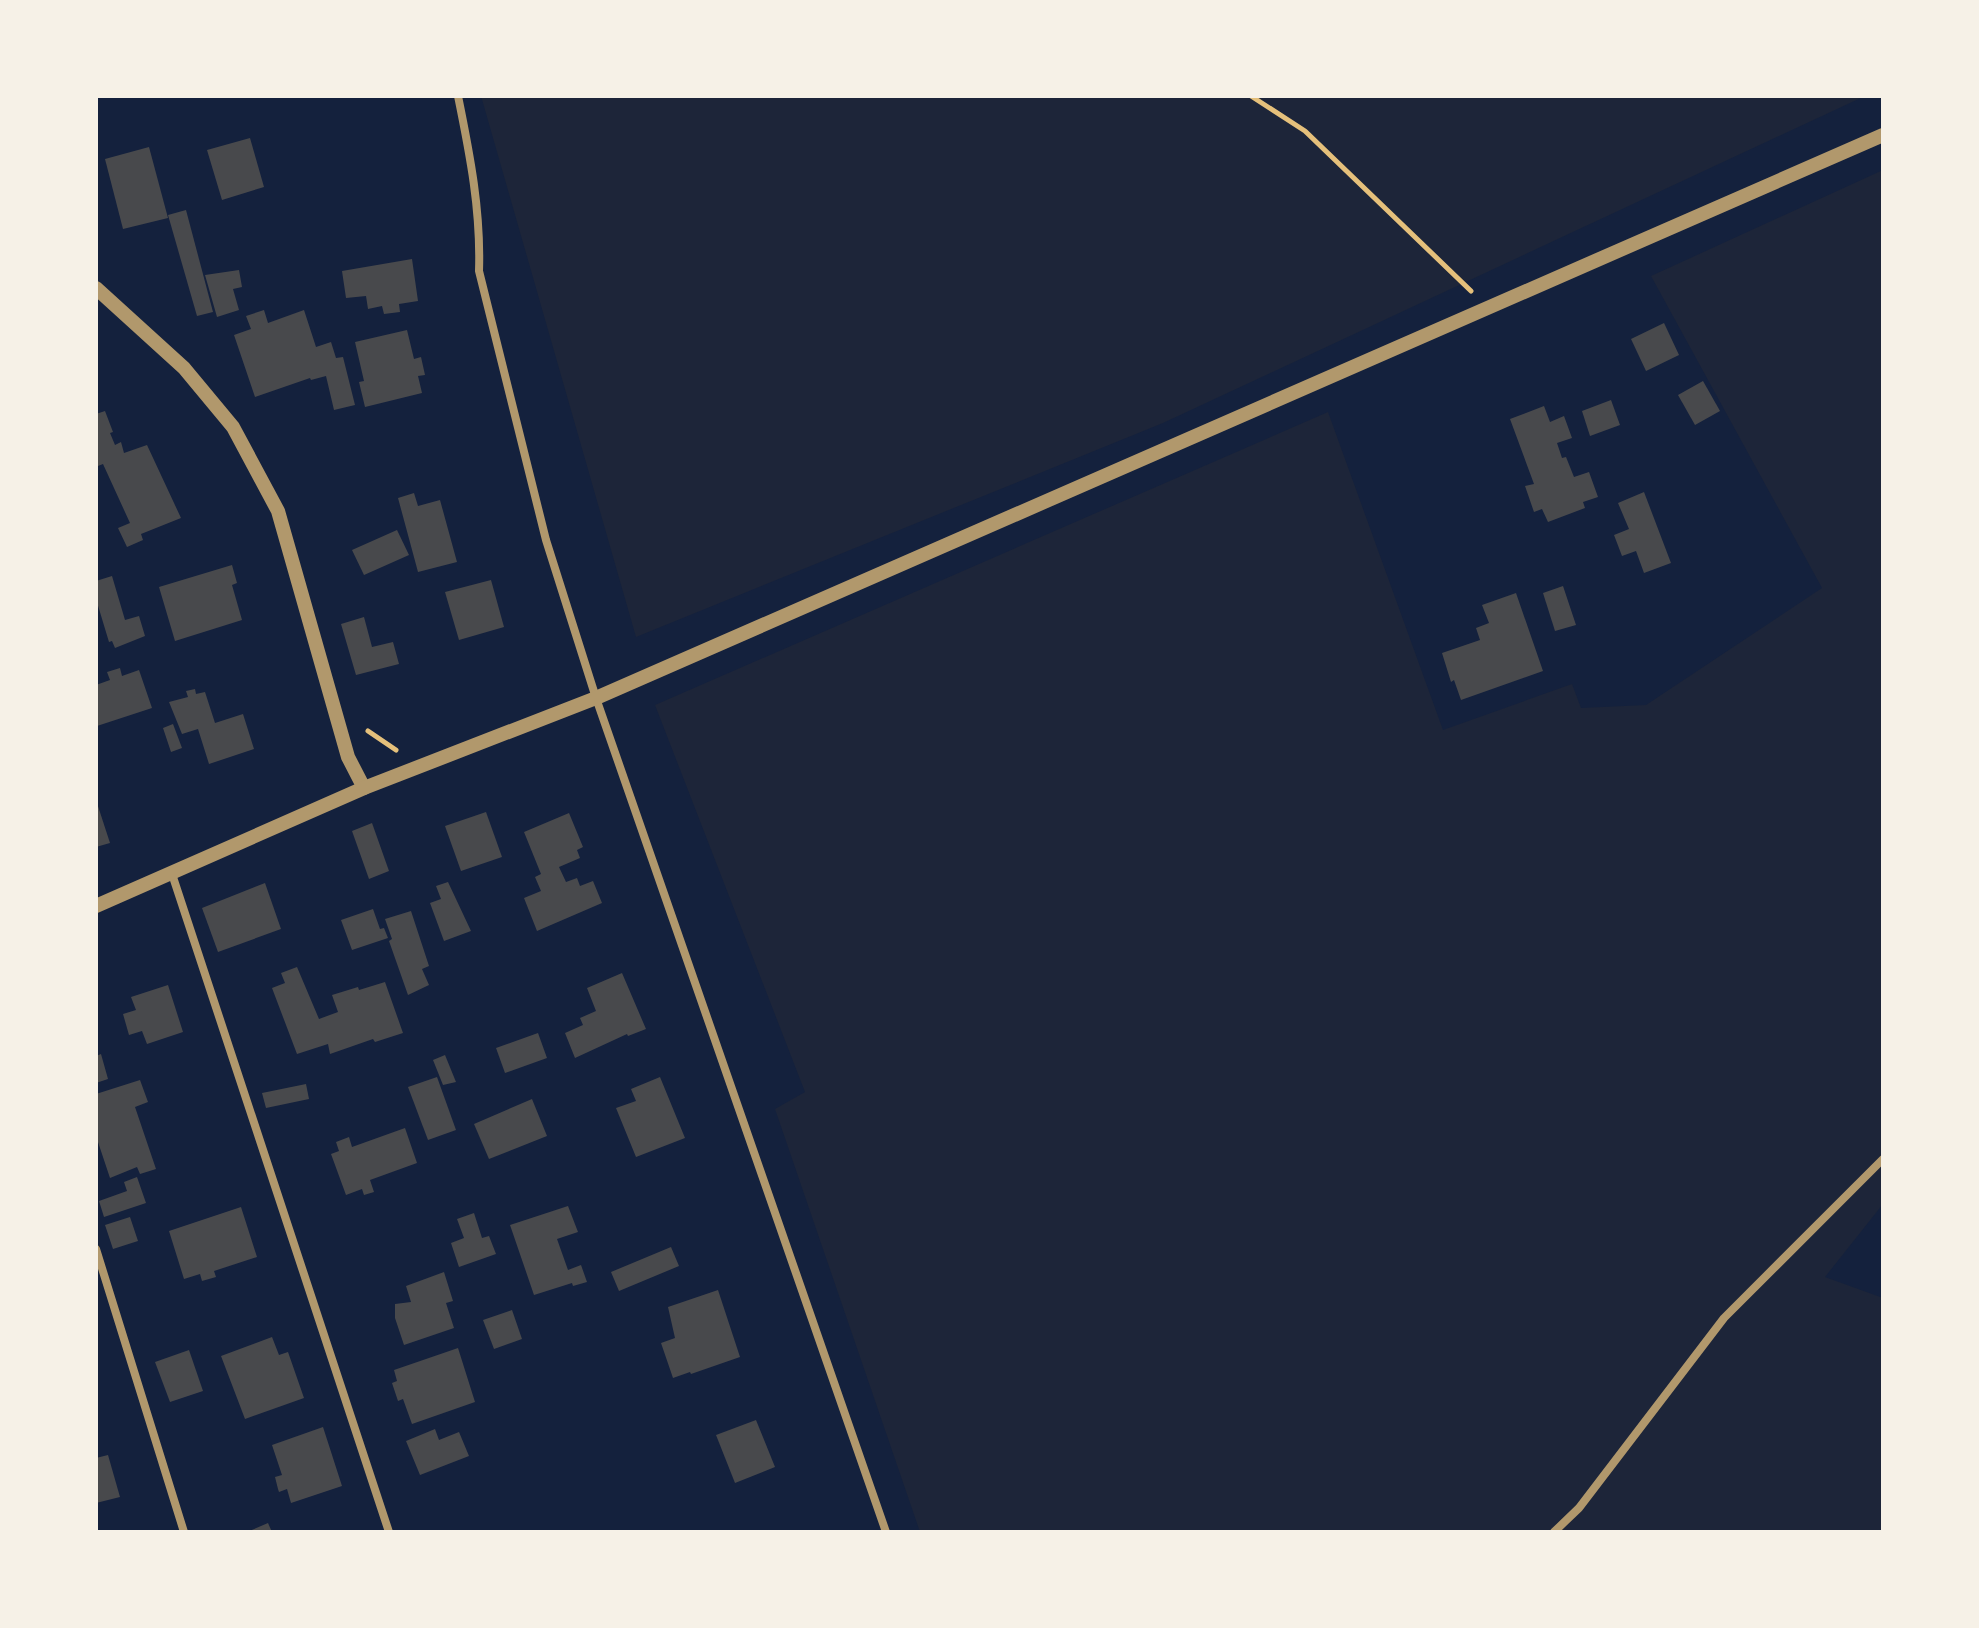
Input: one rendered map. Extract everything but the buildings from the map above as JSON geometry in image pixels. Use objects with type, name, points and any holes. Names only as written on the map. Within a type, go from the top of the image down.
[{"type":"street","points":[[458,96],[474,175],[480,229],[479,271],[546,540],[596,698],[886,1532]]},
{"type":"street","points":[[96,906],[364,788],[596,698],[1883,135]]},
{"type":"street","points":[[96,288],[184,368],[213,401],[241,441],[278,511],[348,757],[364,788]]},
{"type":"street","points":[[172,874],[389,1532]]},
{"type":"street","points":[[1554,1532],[1579,1508],[1724,1318],[1883,1159]]},
{"type":"street","points":[[96,1249],[184,1532]]},
{"type":"path","points":[[1251,96],[1305,131],[1487,307]]},
{"type":"path","points":[[363,724],[369,733],[381,741],[398,751],[406,751]]},
{"type":"shaded area","points":[[481,96],[1865,96],[1163,423],[636,637]]},
{"type":"shaded area","points":[[1883,170],[1883,1204],[1825,1277],[1883,1298],[1883,1532],[920,1532],[775,1109],[805,1092],[655,705],[1328,412],[1443,730],[1572,684],[1581,708],[1646,705],[1822,588],[1651,276]]}]
